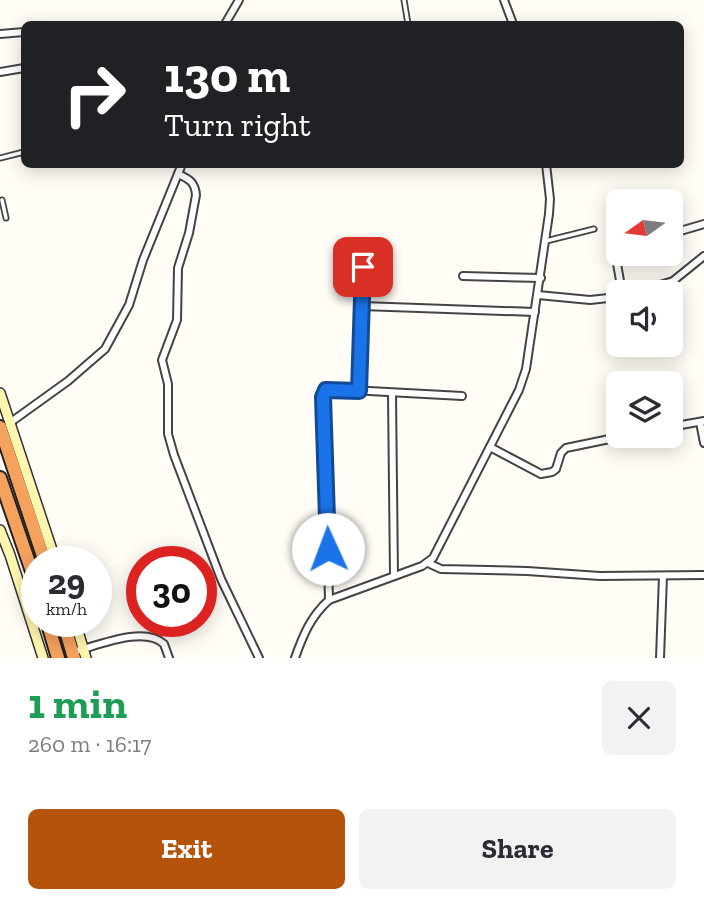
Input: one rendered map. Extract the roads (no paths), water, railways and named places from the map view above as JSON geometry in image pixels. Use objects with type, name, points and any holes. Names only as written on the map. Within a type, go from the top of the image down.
[{"type":"highway","points":[[5,424],[39,546]]},
{"type":"highway","points":[[0,478],[23,546]]},
{"type":"highway","points":[[52,637],[58,658]]},
{"type":"highway","points":[[71,637],[79,654]]},
{"type":"street","points":[[227,21],[239,0]]},
{"type":"street","points":[[504,0],[512,21]]},
{"type":"street","points":[[0,34],[21,32]]},
{"type":"street","points":[[0,72],[21,68]]},
{"type":"street","points":[[5,424],[68,381],[104,349],[129,305],[143,260],[180,168]]},
{"type":"street","points":[[295,658],[309,623],[329,600],[428,563],[490,447],[524,380],[546,241],[550,199],[546,168]]},
{"type":"street","points":[[178,174],[190,179],[196,188],[196,195],[177,276],[177,320],[162,360],[167,384],[170,444],[221,579],[259,658]]},
{"type":"street","points":[[683,230],[704,224]]},
{"type":"street","points":[[674,280],[704,257]]},
{"type":"street","points":[[359,391],[363,267]]},
{"type":"street","points":[[463,276],[541,278]]},
{"type":"street","points":[[538,295],[606,299]]},
{"type":"street","points":[[362,306],[535,312]]},
{"type":"street","points":[[329,600],[323,397],[326,390],[462,396]]},
{"type":"street","points":[[0,393],[5,424],[50,546]]},
{"type":"street","points":[[392,394],[394,576]]},
{"type":"street","points":[[683,425],[702,422],[704,443]]},
{"type":"street","points":[[490,447],[541,474],[547,474],[556,469],[561,453],[566,448],[606,440]]},
{"type":"street","points":[[0,530],[4,551],[43,658]]},
{"type":"street","points":[[428,563],[441,569],[527,570],[588,576],[704,575]]},
{"type":"street","points":[[660,658],[663,576]]},
{"type":"street","points":[[79,654],[131,637],[148,635],[164,644],[169,658]]},
{"type":"lane","points":[[404,0],[408,21]]},
{"type":"lane","points":[[0,158],[21,153]]},
{"type":"lane","points":[[2,200],[6,218]]},
{"type":"lane","points":[[546,241],[594,229]]}]
